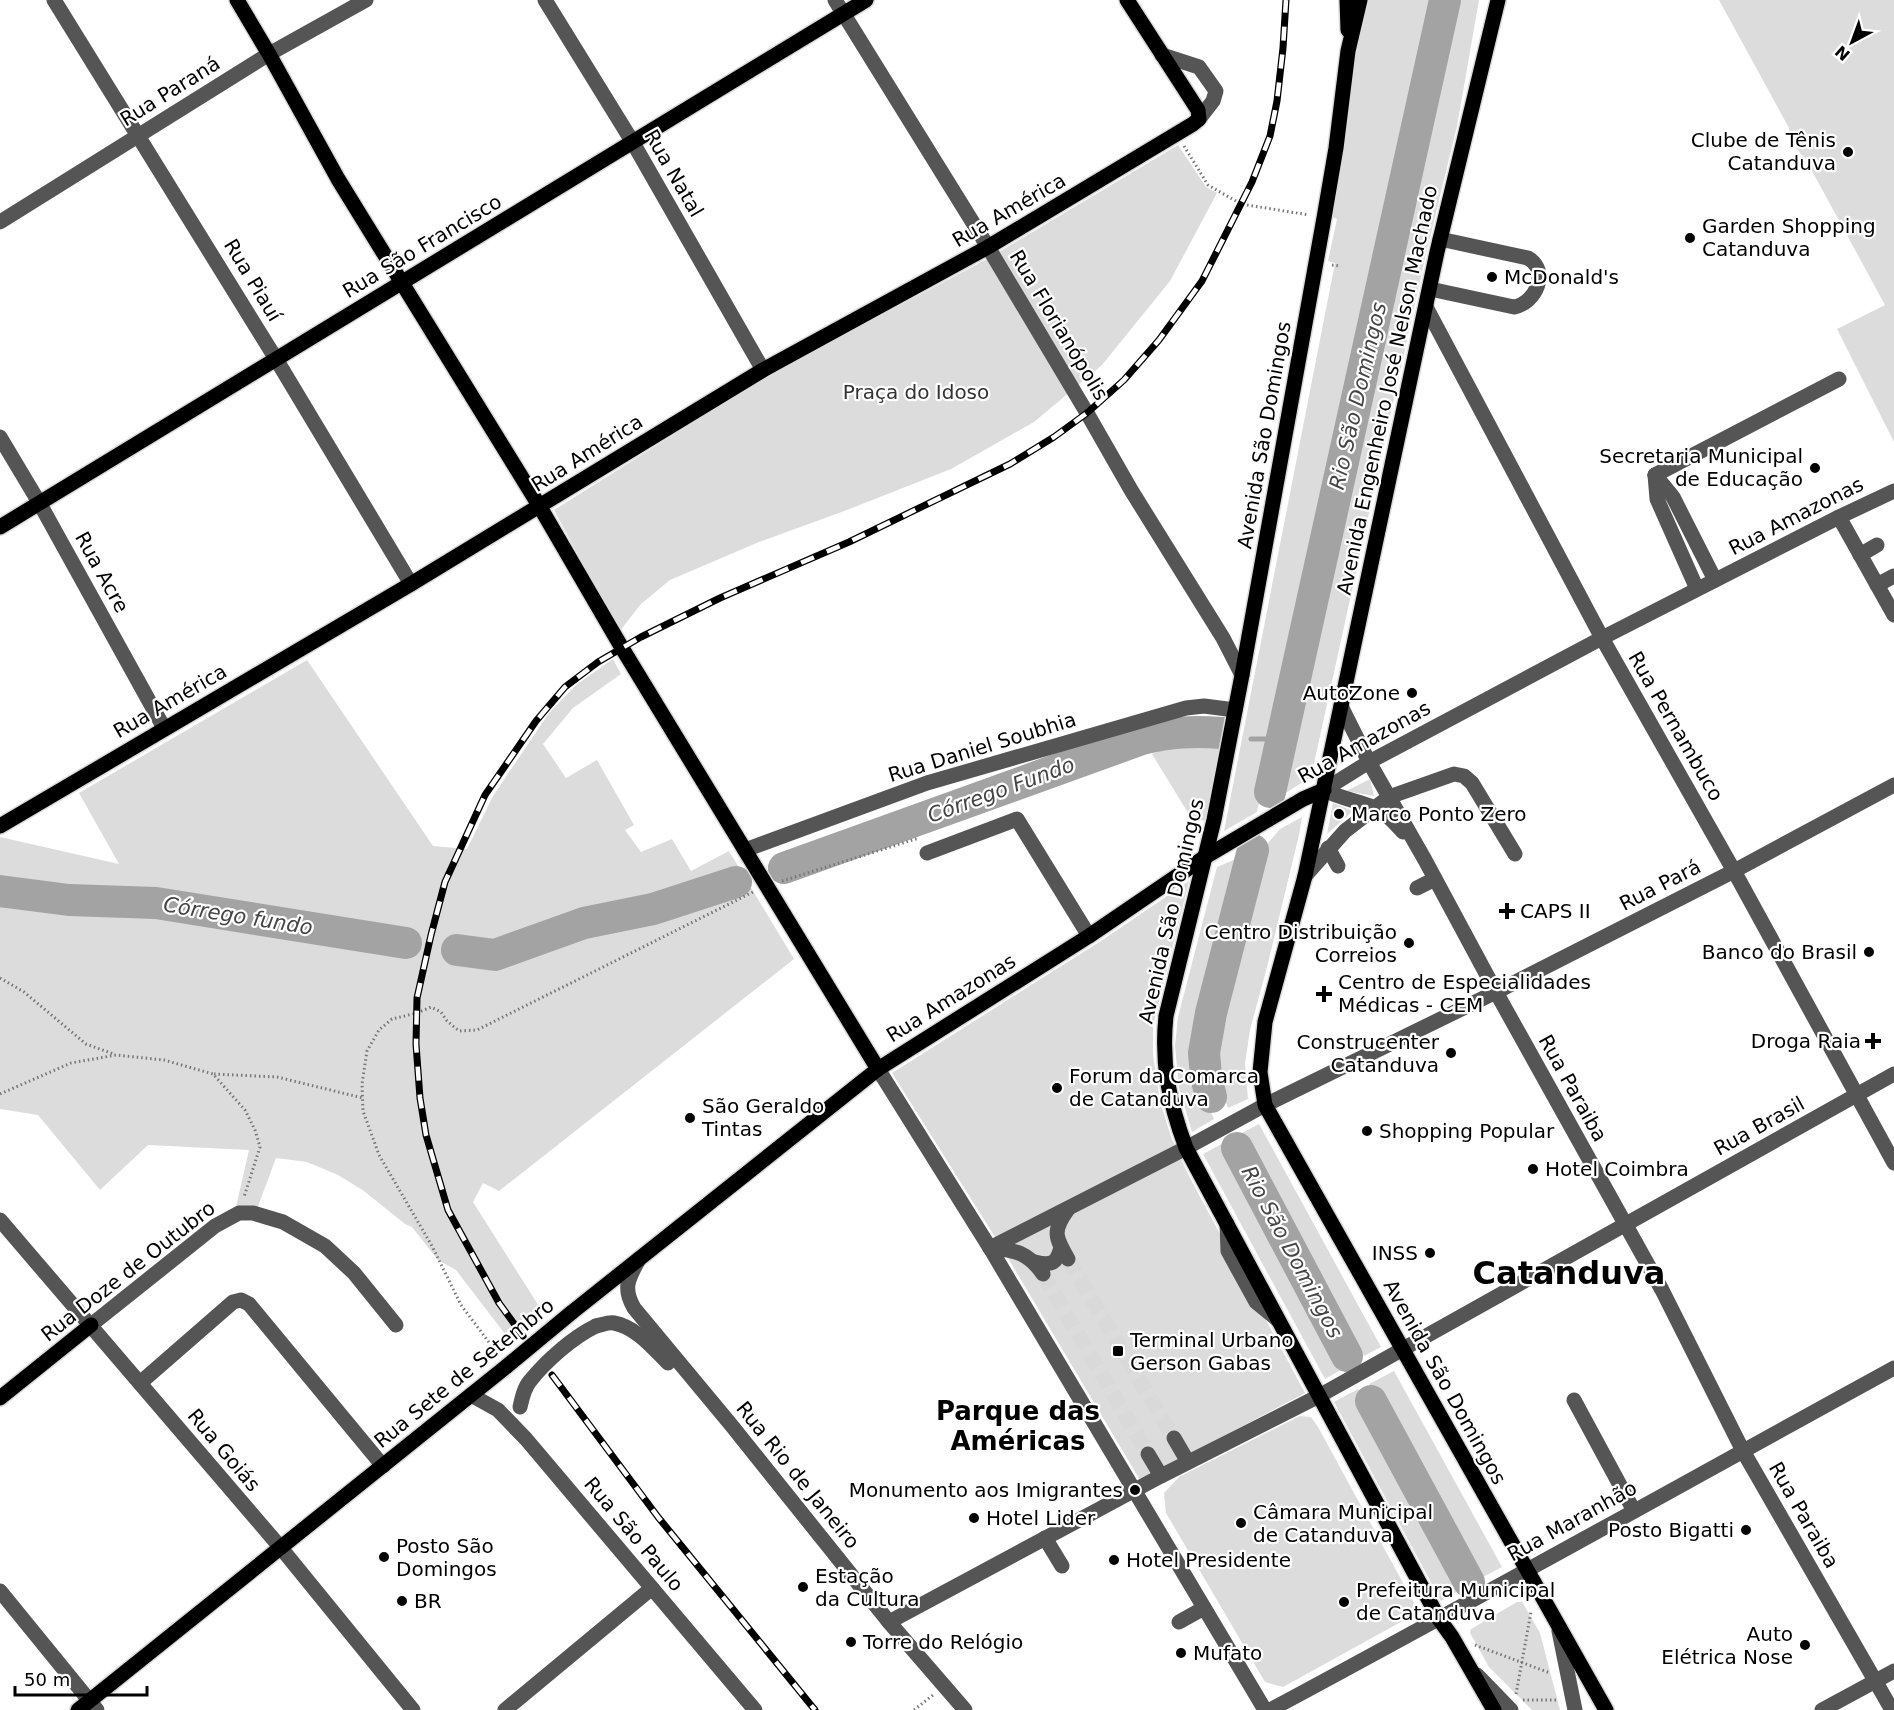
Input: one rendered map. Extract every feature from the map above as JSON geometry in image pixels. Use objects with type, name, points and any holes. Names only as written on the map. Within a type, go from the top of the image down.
[{"type":"main road","points":[[237,0],[338,180],[540,507],[621,648],[878,1069]]},
{"type":"main road","name":"Rua São Francisco","points":[[0,527],[866,0]]},
{"type":"main road","points":[[1127,0],[1198,110],[1199,119]]},
{"type":"main road","name":"Avenida São Domingos","points":[[1347,0],[1348,51]]},
{"type":"main road","name":"Avenida São Domingos","points":[[1360,0],[1348,51],[1336,148],[1232,729],[1214,820],[1166,1016],[1163,1042],[1164,1067],[1169,1094],[1227,1224],[1279,1321],[1325,1394],[1439,1620],[1452,1637],[1494,1710]]},
{"type":"main road","name":"Avenida Engenheiro José Nelson Machado","points":[[1324,790],[1440,239],[1498,0]]},
{"type":"main road","name":"Rua América","points":[[0,826],[540,507],[763,370],[988,247],[1199,119]]},
{"type":"main road","name":"Avenida São Domingos","points":[[1324,790],[1305,876],[1265,1022],[1260,1072],[1260,1108],[1397,1353],[1606,1710]]},
{"type":"main road","name":"Rua Amazonas","points":[[878,1069],[1089,936],[1205,857],[1303,799],[1324,790]]},
{"type":"main road","name":"Rua Sete de Setembro","points":[[88,1707],[639,1258],[878,1069]]},
{"type":"main road","name":"Rua Doze de Outubro","points":[[0,1398],[91,1325]]},
{"type":"street","name":"Rua Piauí","points":[[54,0],[276,359],[411,584]]},
{"type":"street","name":"Rua Paraná","points":[[0,222],[269,54],[366,0]]},
{"type":"street","name":"Rua Natal","points":[[545,0],[632,141],[763,370]]},
{"type":"street","name":"Rua Florianópolis","points":[[835,0],[988,247],[1082,403],[1131,490],[1223,638],[1242,675]]},
{"type":"street","points":[[1162,55],[1199,66],[1215,91],[1213,100],[1199,119]]},
{"type":"street","points":[[1430,289],[1514,308],[1527,303],[1536,291],[1538,283],[1538,267],[1528,258],[1440,239]]},
{"type":"street","name":"Rua Pernambuco","points":[[1426,307],[1602,638],[1734,871],[1894,1163]]},
{"type":"street","points":[[1658,481],[1839,380]]},
{"type":"street","name":"Rua Acre","points":[[0,437],[40,504],[164,728]]},
{"type":"street","points":[[1658,481],[1672,497],[1715,580]]},
{"type":"street","points":[[1658,481],[1657,499],[1697,589]]},
{"type":"street","name":"Rua Amazonas","points":[[1324,790],[1368,762],[1602,638],[1894,491]]},
{"type":"street","points":[[1839,517],[1894,615]]},
{"type":"street","points":[[1860,555],[1877,545]]},
{"type":"street","points":[[1877,585],[1894,576]]},
{"type":"street","name":"Rua Daniel Soubhia","points":[[746,850],[927,783],[1174,711],[1204,706],[1235,710]]},
{"type":"street","name":"Rua Paraiba","points":[[1341,706],[1368,762],[1425,860],[1662,1290],[1743,1450],[1892,1710]]},
{"type":"street","points":[[1305,876],[1345,831],[1389,796],[1454,774],[1464,776],[1472,783],[1515,854]]},
{"type":"street","name":"Rua Pará","points":[[1191,1145],[1260,1108],[1734,871],[1894,785]]},
{"type":"street","points":[[1324,790],[1374,808],[1391,819],[1425,860]]},
{"type":"street","points":[[927,853],[1017,819],[1089,936]]},
{"type":"street","points":[[1328,849],[1338,866]]},
{"type":"street","points":[[1417,888],[1435,879]]},
{"type":"street","points":[[878,1069],[990,1248],[1265,1710]]},
{"type":"street","name":"Rua Brasil","points":[[1325,1394],[1894,1074]]},
{"type":"street","points":[[990,1248],[1191,1145]]},
{"type":"street","points":[[990,1248],[1015,1251],[1039,1268],[1054,1263],[1064,1253],[1056,1234],[1058,1223],[1068,1209]]},
{"type":"street","name":"Rua Doze de Outubro","points":[[91,1325],[215,1226],[239,1213],[253,1213],[283,1222],[324,1246],[354,1273],[396,1325]]},
{"type":"street","name":"Rua Goiás","points":[[0,1220],[281,1548],[413,1710]]},
{"type":"street","name":"Rua Rio de Janeiro","points":[[639,1258],[628,1280],[627,1289],[634,1308],[890,1622],[965,1710]]},
{"type":"street","points":[[140,1383],[233,1302],[242,1300],[249,1304],[383,1466]]},
{"type":"street","points":[[526,1439],[520,1407],[522,1395],[529,1382],[568,1344],[585,1331],[596,1326],[614,1323],[643,1338],[732,1426]]},
{"type":"street","name":"Rua Maranhão","points":[[1270,1710],[1439,1620],[1894,1368]]},
{"type":"street","points":[[890,1622],[1161,1476],[1325,1394]]},
{"type":"street","name":"Rua São Paulo","points":[[471,1395],[498,1410],[526,1439],[755,1710]]},
{"type":"street","points":[[1574,1400],[1634,1511]]},
{"type":"street","points":[[1174,1438],[1188,1462]]},
{"type":"street","points":[[1148,1454],[1161,1476]]},
{"type":"street","points":[[1045,1538],[1062,1566]]},
{"type":"street","points":[[505,1710],[652,1588]]},
{"type":"street","points":[[0,1590],[88,1707]]},
{"type":"street","points":[[1179,1622],[1204,1608]]},
{"type":"street","points":[[1558,1627],[1575,1710]]},
{"type":"street","points":[[1472,1671],[1516,1702]]},
{"type":"street","points":[[1822,1710],[1894,1671]]},
{"type":"path","points":[[1177,134],[1208,185],[1241,204],[1324,218]]},
{"type":"path","points":[[503,1368],[461,1305],[432,1245],[378,1155],[363,1111],[362,1084],[367,1051],[379,1030],[392,1019],[417,1013],[430,1007],[441,1011],[447,1021],[459,1031],[477,1030],[766,885],[921,838]]},
{"type":"path","points":[[0,978],[24,992],[86,1044],[116,1055],[164,1060],[213,1074],[277,1077],[363,1098]]},
{"type":"path","points":[[0,1094],[71,1063],[116,1055]]},
{"type":"path","points":[[213,1074],[245,1110],[260,1147],[239,1213]]},
{"type":"path","points":[[1531,1612],[1516,1702],[1560,1700]]},
{"type":"path","points":[[1473,1644],[1553,1674]]},
{"type":"path","points":[[914,1710],[943,1686]]},
{"type":"green space","points":[[1363,0],[1432,0],[1257,812],[1224,831],[1335,263],[1328,261],[1337,219],[1330,216]]},
{"type":"green space","points":[[1450,0],[1479,0],[1457,126],[1425,258],[1311,777],[1276,799]]},
{"type":"green space","name":"Clube de Tênis Catanduva","points":[[1719,0],[1894,0],[1894,442],[1837,329],[1885,305],[1805,158],[1794,144],[1789,128]]},
{"type":"green space","name":"Praça do Idoso","points":[[1178,145],[1206,187],[1217,193],[1170,281],[1102,365],[1034,422],[951,469],[759,542],[670,580],[641,604],[619,632],[554,510],[765,377],[987,259]]},
{"type":"green space","points":[[613,659],[621,674],[573,708],[543,744],[566,778],[597,760],[634,825],[625,830],[641,852],[672,839],[691,871],[729,851],[794,959],[499,1191],[483,1183],[473,1202],[542,1311],[522,1328],[505,1334],[456,1270],[438,1260],[412,1227],[364,1191],[338,1175],[307,1162],[276,1158],[257,1209],[236,1207],[249,1150],[148,1145],[100,1190],[38,1115],[0,1109],[0,837],[119,864],[79,793],[307,660],[433,846],[467,849],[493,796],[549,713],[576,685]]},
{"type":"green space","points":[[1213,743],[1225,748],[1211,820],[1193,821],[1152,754],[1169,746]]},
{"type":"green space","points":[[1370,779],[1374,796],[1346,791]]},
{"type":"green space","points":[[1333,803],[1353,811],[1327,834]]},
{"type":"green space","points":[[1302,817],[1250,1030],[1245,1064],[1248,1099],[1228,1108],[1219,1086],[1215,1059],[1221,1023],[1268,843],[1280,829]]},
{"type":"green space","points":[[1243,856],[1194,1050],[1197,1084],[1214,1119],[1192,1132],[1179,1088],[1175,1046],[1178,1017],[1217,867]]},
{"type":"green space","points":[[1189,881],[1153,1026],[1153,1055],[1160,1101],[1171,1137],[1189,1176],[1305,1393],[1140,1480],[1005,1253],[892,1073],[1104,939]]},
{"type":"green space","points":[[1259,1124],[1381,1347],[1364,1356],[1242,1133]]},
{"type":"green space","points":[[1225,1142],[1346,1367],[1325,1379],[1203,1154]]},
{"type":"green space","points":[[1394,1371],[1502,1567],[1477,1580],[1369,1384]]},
{"type":"green space","points":[[1358,1389],[1464,1588],[1441,1601],[1334,1402]]},
{"type":"green space","points":[[1300,1416],[1311,1417],[1318,1427],[1414,1603],[1410,1617],[1283,1687],[1265,1682],[1166,1513],[1164,1493],[1179,1477]]},
{"type":"green space","points":[[1517,1602],[1522,1602],[1540,1633],[1560,1710],[1532,1710],[1489,1667],[1470,1633],[1471,1629]]},
{"type":"waterway","name":"Rio São Domingos","points":[[1270,792],[1445,0]]},
{"type":"waterway","name":"Córrego Fundo","points":[[784,868],[1142,739],[1182,733],[1222,733]]},
{"type":"waterway","points":[[1251,739],[1281,739]]},
{"type":"waterway","name":"Rio São Domingos","points":[[1211,1097],[1204,1053],[1211,1013],[1253,850]]},
{"type":"waterway","name":"Córrego Fundo","points":[[457,950],[495,955],[584,923],[653,909],[736,882]]},
{"type":"waterway","name":"Córrego fundo","points":[[0,891],[69,900],[156,903],[406,943]]},
{"type":"waterway","name":"Rio São Domingos","points":[[1237,1148],[1347,1356]]},
{"type":"waterway","name":"Rio São Domingos","points":[[1371,1401],[1469,1582]]},
{"type":"tunnel","points":[[1068,1259],[1174,1438]]},
{"type":"tunnel","points":[[1043,1274],[1148,1454]]},
{"type":"railway","points":[[523,1336],[499,1303],[448,1210],[426,1135],[420,1098],[416,1044],[417,998],[445,882],[485,795],[536,721],[565,687],[598,662],[641,637],[720,598],[849,542],[1010,464],[1087,413],[1124,380],[1159,340],[1202,281],[1252,182],[1270,136],[1277,101],[1286,0]]},
{"type":"railway","points":[[552,1375],[658,1517],[815,1710]]},
{"type":"place","name":"Clube de Tênis Catanduva","points":[[1848,152]]},
{"type":"place","name":"Garden Shopping Catanduva","points":[[1690,238]]},
{"type":"place","name":"McDonald's","points":[[1492,277]]},
{"type":"place","name":"Secretaria Municipal de Educação","points":[[1815,468]]},
{"type":"place","name":"AutoZone","points":[[1412,693]]},
{"type":"place","name":"Marco Ponto Zero","points":[[1339,814]]},
{"type":"place","name":"CAPS II","points":[[1507,911]]},
{"type":"place","name":"Centro Distribuição Correios","points":[[1409,943]]},
{"type":"place","name":"Banco do Brasil","points":[[1869,952]]},
{"type":"place","name":"Centro de Especialidades Médicas - CEM","points":[[1324,994]]},
{"type":"place","name":"Droga Raia","points":[[1873,1041]]},
{"type":"place","name":"Construcenter Catanduva","points":[[1451,1053]]},
{"type":"place","name":"Forum da Comarca de Catanduva","points":[[1057,1088]]},
{"type":"place","name":"São Geraldo Tintas","points":[[690,1118]]},
{"type":"place","name":"Shopping Popular","points":[[1367,1131]]},
{"type":"place","name":"Hotel Coimbra","points":[[1533,1169]]},
{"type":"place","name":"INSS","points":[[1430,1253]]},
{"type":"place","name":"Terminal Urbano Gerson Gabas","points":[[1118,1351]]},
{"type":"place","name":"Monumento aos Imigrantes","points":[[1135,1490]]},
{"type":"place","name":"Hotel Lider","points":[[974,1518]]},
{"type":"place","name":"Câmara Municipal de Catanduva","points":[[1241,1523]]},
{"type":"place","name":"Posto Bigatti","points":[[1746,1530]]},
{"type":"place","name":"Posto São Domingos","points":[[384,1557]]},
{"type":"place","name":"Hotel Presidente","points":[[1114,1560]]},
{"type":"place","name":"Estação da Cultura","points":[[803,1587]]},
{"type":"place","name":"BR","points":[[402,1601]]},
{"type":"place","name":"Prefeitura Municipal de Catanduva","points":[[1344,1602]]},
{"type":"place","name":"Torre do Relógio","points":[[851,1642]]},
{"type":"place","name":"Auto Elétrica Nose","points":[[1805,1645]]},
{"type":"place","name":"Mufato","points":[[1181,1653]]},
{"type":"district","name":"Catanduva","points":[[1569,1273]]},
{"type":"district","name":"Parque das Américas","points":[[1018,1426]]}]
